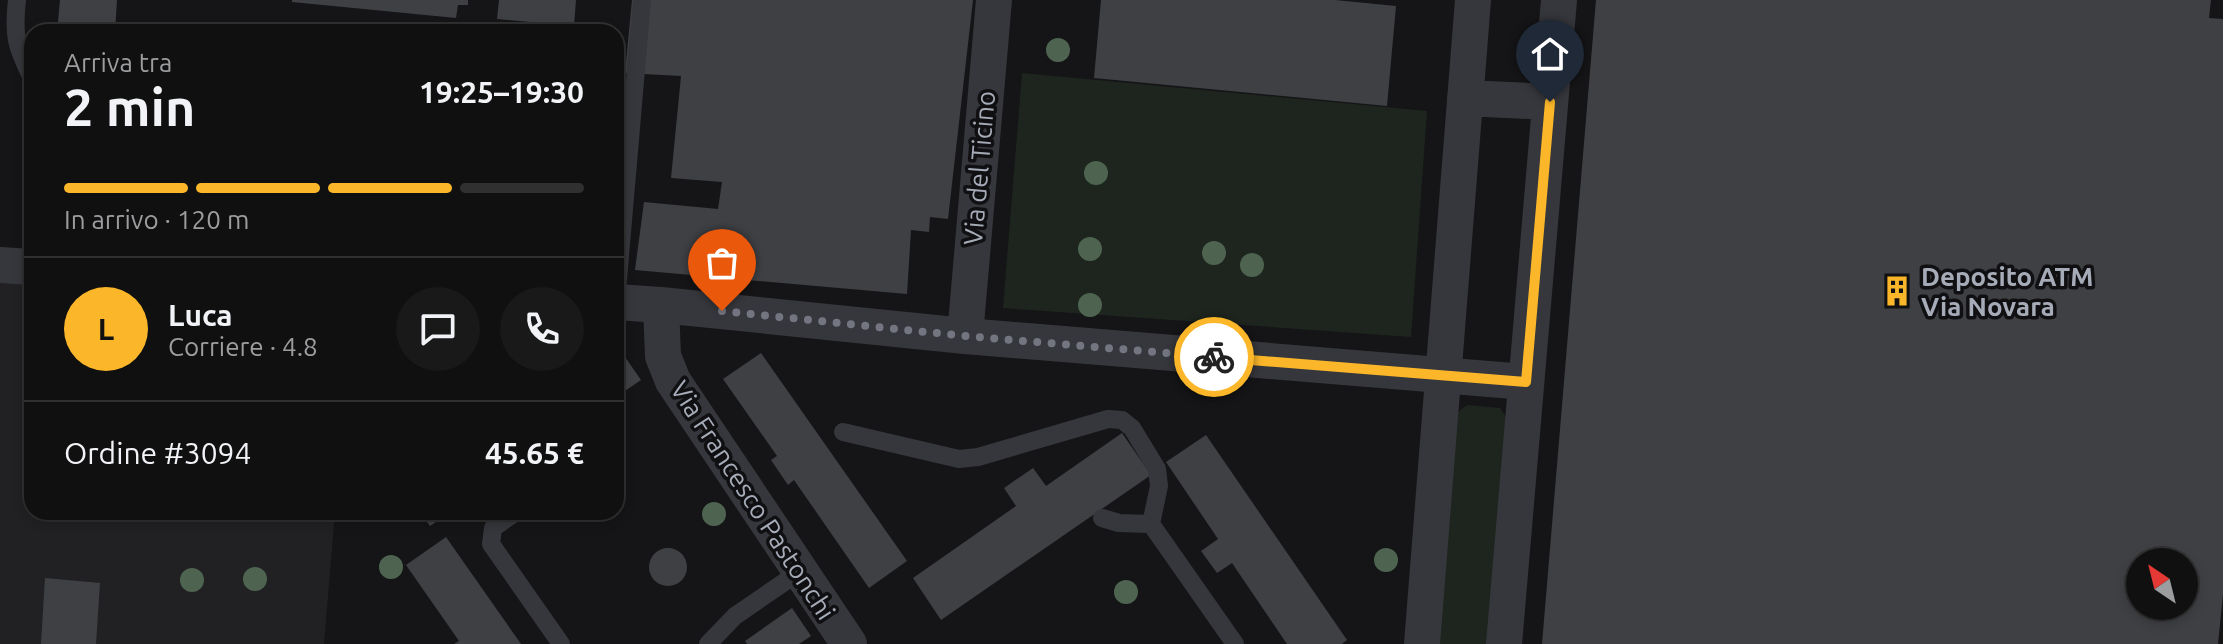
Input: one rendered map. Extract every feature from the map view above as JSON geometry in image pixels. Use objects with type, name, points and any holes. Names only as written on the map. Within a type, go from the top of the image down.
[{"type":"street","name":"Via del Ticino","points":[[965,336],[994,0]]},
{"type":"street","points":[[1422,644],[1473,0]]},
{"type":"street","points":[[1504,644],[1559,0]]},
{"type":"street","points":[[1465,98],[1550,102]]},
{"type":"street","points":[[624,303],[965,336],[1526,382]]},
{"type":"street","name":"Via Francesco Pastonchi","points":[[661,305],[663,356],[673,381],[849,644]]},
{"type":"lane","points":[[17,0],[14,34],[24,61]]},
{"type":"lane","points":[[624,209],[642,0]]},
{"type":"lane","points":[[843,432],[959,459],[978,457],[1108,419],[1122,420],[1132,428],[1157,469],[1159,486],[1151,524],[1235,644]]},
{"type":"lane","points":[[1102,518],[1119,523],[1151,524]]},
{"type":"lane","points":[[504,520],[493,528],[491,544],[561,644]]},
{"type":"lane","points":[[708,644],[735,616],[799,572]]},
{"type":"shaded area","points":[[1022,73],[1427,111],[1411,337],[1003,308]]},
{"type":"shaded area","points":[[0,282],[24,284],[24,520],[334,520],[324,644],[0,644]]},
{"type":"shaded area","points":[[1467,405],[1500,408],[1508,420],[1490,644],[1436,644],[1454,415]]},
{"type":"building","points":[[60,0],[117,0],[116,24],[58,24]]},
{"type":"building","points":[[292,0],[468,0],[468,5],[458,5],[456,18]]},
{"type":"building","points":[[499,0],[576,0],[574,24],[497,19]]},
{"type":"building","points":[[632,0],[973,0],[948,219],[930,217],[929,232],[911,230],[907,294],[635,270],[644,202],[718,209],[722,182],[671,178],[681,76],[625,73]]},
{"type":"building","points":[[1101,0],[1335,0],[1396,6],[1387,106],[1094,78]]},
{"type":"building","name":"Deposito ATM Via Novara","points":[[1596,0],[2211,0],[2209,18],[2223,19],[2223,594],[2218,644],[1542,644]]},
{"type":"building","points":[[761,353],[907,561],[869,588],[794,480],[788,485],[771,460],[777,456],[723,379]]},
{"type":"building","points":[[624,356],[641,380],[624,392]]},
{"type":"building","points":[[1122,433],[1151,475],[941,620],[913,578],[1016,506],[1004,488],[1033,468],[1046,486]]},
{"type":"building","points":[[1206,435],[1347,640],[1342,644],[1287,644],[1232,563],[1217,573],[1201,551],[1218,539],[1166,462]]},
{"type":"building","points":[[446,537],[521,644],[454,644],[459,641],[406,565]]},
{"type":"building","points":[[668,548],[682,553],[687,567],[682,581],[668,586],[654,581],[649,567],[654,553]]},
{"type":"building","points":[[45,578],[100,583],[96,644],[41,644]]},
{"type":"building","points":[[792,608],[811,636],[799,644],[747,644],[745,641]]},
{"type":"way so far","points":[[722,311],[1214,357]]},
{"type":"place","name":"Deposito ATM Via Novara","points":[[1897,291]]},
{"type":"route","points":[[1214,357],[1526,382],[1550,102]]}]
